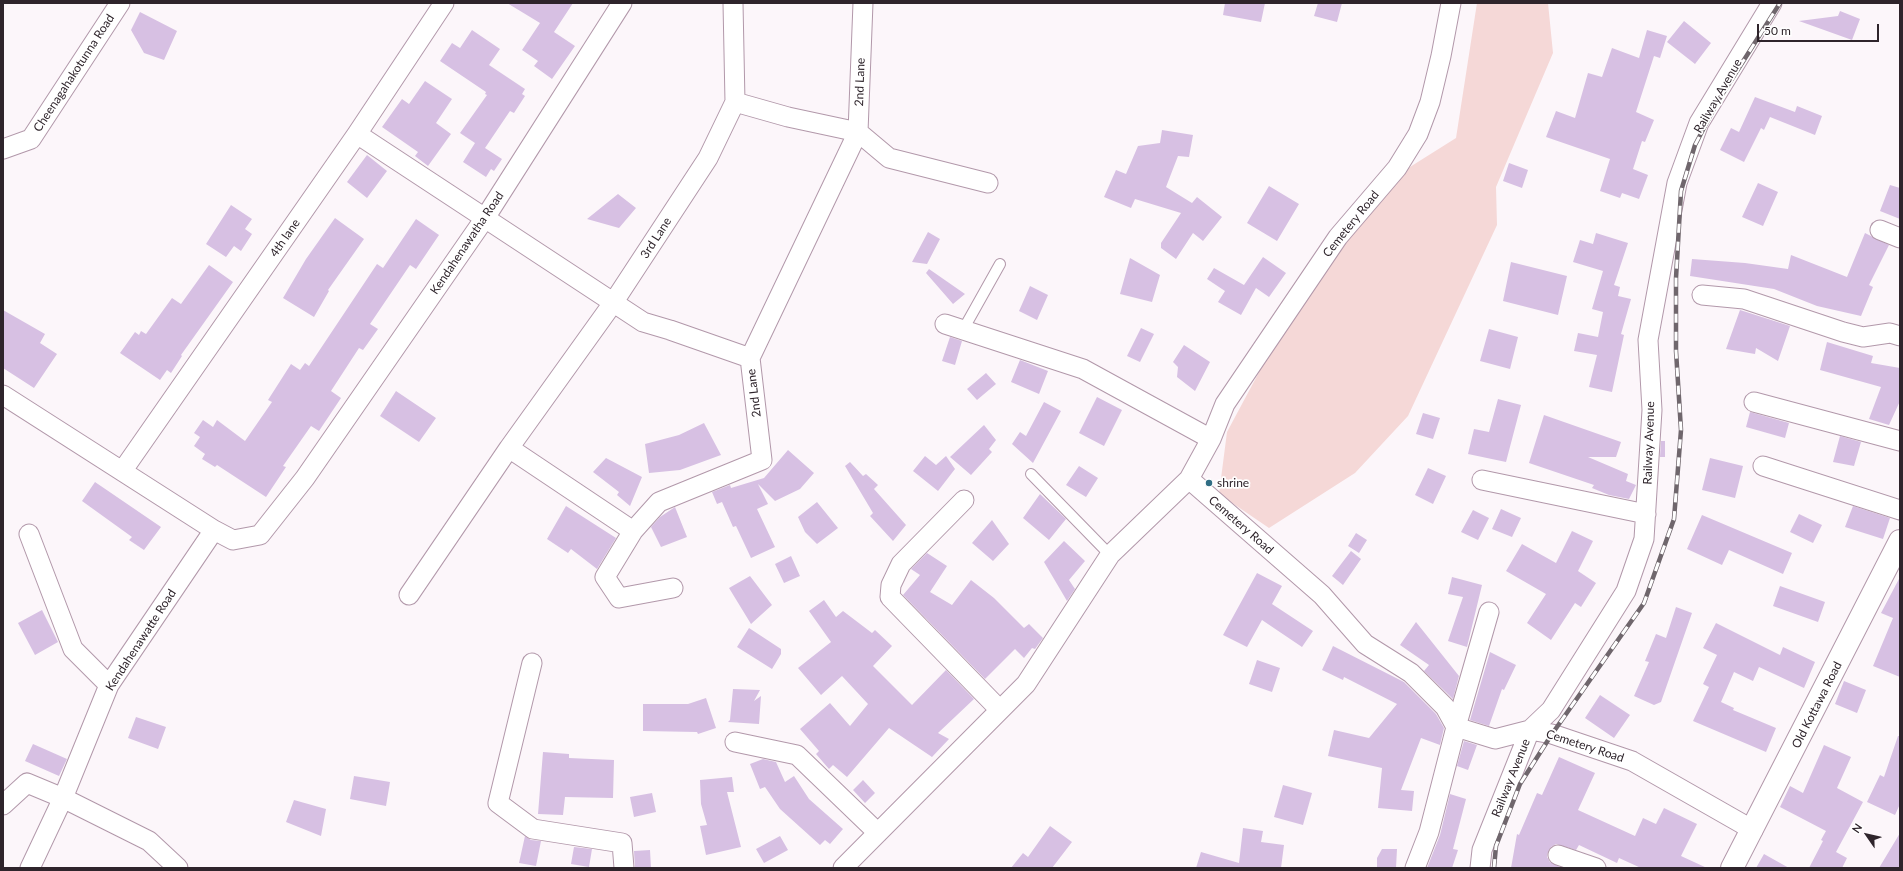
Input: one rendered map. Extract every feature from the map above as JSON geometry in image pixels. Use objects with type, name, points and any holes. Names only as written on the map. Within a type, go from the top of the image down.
[{"type":"street","name":"Cheenagahakotunna Road","points":[[3,149],[31,139],[120,3]]},
{"type":"street","name":"4th lane","points":[[123,470],[357,134],[444,3]]},
{"type":"street","name":"Kendahenawatha Road","points":[[214,530],[233,540],[260,535],[305,478],[485,218],[622,3]]},
{"type":"street","name":"3rd Lane","points":[[409,595],[509,448],[613,303],[708,158],[735,102],[733,3]]},
{"type":"street","name":"2nd Lane","points":[[633,531],[659,502],[762,460],[750,358],[858,132],[863,3]]},
{"type":"street","name":"Cemetery Road","points":[[1451,3],[1441,56],[1430,102],[1418,134],[1397,168],[1333,243],[1224,404],[1211,439],[1189,480],[1322,595],[1365,644],[1411,673],[1445,707],[1456,727],[1495,739],[1530,730],[1552,734],[1632,761],[1753,830]]},
{"type":"street","name":"Railway Avenue","points":[[1480,868],[1482,850],[1530,730],[1551,710],[1626,590],[1644,539],[1652,410],[1648,340],[1677,183],[1699,124],[1772,3]]},
{"type":"street","points":[[735,102],[788,117],[858,132],[889,158],[988,183]]},
{"type":"street","points":[[357,134],[643,322],[750,358]]},
{"type":"street","points":[[1880,230],[1900,238]]},
{"type":"street","points":[[1702,295],[1744,299],[1843,332],[1863,337],[1890,333],[1900,336]]},
{"type":"street","points":[[945,324],[1083,369],[1211,439]]},
{"type":"street","points":[[3,395],[123,470],[214,530]]},
{"type":"street","points":[[1754,402],[1900,442]]},
{"type":"street","points":[[509,448],[633,531],[605,577],[619,598],[673,588]]},
{"type":"street","points":[[1763,466],[1900,510]]},
{"type":"street","points":[[843,868],[999,709],[1026,684],[1110,555],[1189,480]]},
{"type":"street","points":[[1482,480],[1646,514]]},
{"type":"street","points":[[964,500],[901,564],[891,586],[890,598],[999,709]]},
{"type":"street","name":"Kendahenawatte Road","points":[[30,868],[64,798],[109,684],[214,530]]},
{"type":"street","points":[[29,534],[73,649],[109,684]]},
{"type":"street","name":"Old Kottawa Road","points":[[1732,868],[1753,830],[1900,541]]},
{"type":"street","points":[[1415,868],[1429,832],[1456,727],[1489,612]]},
{"type":"street","points":[[532,664],[498,803],[533,829],[622,843],[624,868]]},
{"type":"street","points":[[736,742],[797,755],[878,833]]},
{"type":"street","points":[[3,805],[27,783],[64,798],[149,841],[178,868]]},
{"type":"street","points":[[1558,855],[1596,868]]},
{"type":"lane","points":[[963,330],[1000,264]]},
{"type":"lane","points":[[1031,474],[1110,555]]},
{"type":"shaded area","points":[[1477,3],[1548,3],[1553,53],[1496,187],[1497,225],[1408,416],[1355,473],[1269,528],[1219,494],[1227,432],[1302,292],[1367,194],[1456,138]]},
{"type":"building","points":[[507,3],[573,3],[554,32],[575,46],[552,79],[534,66],[538,61],[522,50],[540,23]]},
{"type":"building","points":[[1225,3],[1265,3],[1261,22],[1223,15]]},
{"type":"building","points":[[1318,3],[1342,3],[1337,22],[1314,16]]},
{"type":"building","points":[[1840,11],[1860,19],[1852,40],[1799,21],[1838,16]]},
{"type":"building","points":[[140,12],[177,31],[164,60],[144,53],[131,30]]},
{"type":"building","points":[[1684,21],[1711,43],[1695,64],[1667,42]]},
{"type":"building","points":[[472,30],[500,49],[489,65],[525,89],[522,94],[525,96],[514,113],[510,111],[485,148],[502,159],[494,171],[491,169],[486,177],[463,162],[475,143],[460,133],[487,95],[485,94],[486,92],[440,61],[452,43],[460,48]]},
{"type":"building","points":[[1647,30],[1667,36],[1660,58],[1654,56],[1636,112],[1654,120],[1645,142],[1642,141],[1633,169],[1648,175],[1639,199],[1622,193],[1620,198],[1600,191],[1610,159],[1546,137],[1556,111],[1575,118],[1588,73],[1602,77],[1612,48],[1639,58]]},
{"type":"building","points":[[425,81],[452,99],[436,123],[451,134],[428,166],[415,156],[418,152],[382,127],[402,99],[409,104]]},
{"type":"building","points":[[1755,97],[1795,112],[1797,106],[1822,116],[1815,135],[1770,117],[1764,130],[1761,128],[1744,162],[1720,150],[1731,128],[1739,132]]},
{"type":"building","points":[[1162,130],[1193,135],[1189,157],[1178,156],[1166,187],[1192,203],[1197,197],[1222,217],[1203,241],[1193,233],[1176,259],[1161,248],[1161,243],[1181,213],[1135,199],[1131,208],[1104,197],[1116,170],[1126,174],[1138,146],[1160,143]]},
{"type":"building","points":[[367,155],[387,171],[367,198],[347,182]]},
{"type":"building","points":[[1509,163],[1528,170],[1522,188],[1503,181]]},
{"type":"building","points":[[1758,183],[1778,192],[1763,226],[1742,217]]},
{"type":"building","points":[[1890,185],[1900,188],[1900,219],[1880,211]]},
{"type":"building","points":[[1269,186],[1299,204],[1277,241],[1247,223]]},
{"type":"building","points":[[618,194],[636,208],[619,228],[587,219]]},
{"type":"building","points":[[231,205],[252,219],[245,229],[252,234],[241,251],[234,246],[226,257],[206,244]]},
{"type":"building","points":[[335,218],[364,239],[328,290],[329,291],[314,317],[283,298],[306,259]]},
{"type":"building","points":[[416,219],[439,235],[416,269],[410,265],[370,324],[378,329],[363,350],[359,348],[331,391],[341,398],[319,431],[311,426],[283,466],[286,467],[266,497],[217,465],[215,467],[202,459],[205,454],[194,446],[200,437],[194,433],[203,420],[213,427],[217,420],[245,441],[272,402],[268,400],[291,364],[300,370],[305,363],[309,366],[377,264],[383,268]]},
{"type":"building","points":[[928,232],[940,239],[927,264],[912,262]]},
{"type":"building","points":[[1596,233],[1628,243],[1614,285],[1620,287],[1618,296],[1631,299],[1621,334],[1624,335],[1612,392],[1589,387],[1597,355],[1574,351],[1578,333],[1598,337],[1603,312],[1592,309],[1603,271],[1573,262],[1580,240],[1593,244]]},
{"type":"building","points":[[1865,233],[1889,245],[1869,285],[1873,287],[1861,316],[1817,306],[1774,289],[1690,276],[1692,259],[1745,263],[1788,269],[1791,255],[1847,277]]},
{"type":"building","points":[[1263,257],[1286,273],[1269,297],[1256,288],[1241,315],[1218,302],[1225,291],[1207,279],[1214,268],[1244,285]]},
{"type":"building","points":[[1130,258],[1160,275],[1152,302],[1120,294]]},
{"type":"building","points":[[1511,262],[1567,276],[1558,315],[1503,301]]},
{"type":"building","points":[[209,265],[233,282],[181,355],[182,356],[171,373],[167,370],[160,380],[120,353],[135,332],[139,335],[141,331],[146,334],[172,298],[181,304]]},
{"type":"building","points":[[929,269],[965,294],[953,304],[926,273]]},
{"type":"building","points":[[1030,286],[1048,295],[1037,320],[1019,311]]},
{"type":"building","points":[[3,310],[45,334],[40,343],[57,354],[34,388],[3,368]]},
{"type":"building","points":[[1740,310],[1790,326],[1778,361],[1756,348],[1755,354],[1726,349]]},
{"type":"building","points":[[1141,328],[1154,334],[1140,362],[1127,356]]},
{"type":"building","points":[[1489,329],[1518,337],[1510,369],[1480,361]]},
{"type":"building","points":[[950,337],[962,341],[955,365],[942,361]]},
{"type":"building","points":[[1827,342],[1873,356],[1871,363],[1900,368],[1900,401],[1889,425],[1869,419],[1881,387],[1820,370]]},
{"type":"building","points":[[1184,345],[1210,362],[1195,391],[1177,377],[1178,367],[1173,362]]},
{"type":"building","points":[[1020,360],[1048,371],[1039,394],[1011,382]]},
{"type":"building","points":[[986,373],[996,384],[977,400],[967,389]]},
{"type":"building","points":[[396,391],[436,418],[419,442],[380,416]]},
{"type":"building","points":[[1097,397],[1122,410],[1104,446],[1079,433]]},
{"type":"building","points":[[1498,399],[1521,405],[1506,462],[1468,454],[1474,429],[1489,432]]},
{"type":"building","points":[[1044,402],[1061,411],[1033,463],[1012,444],[1020,432],[1026,436]]},
{"type":"building","points":[[1750,412],[1789,423],[1785,438],[1746,427]]},
{"type":"building","points":[[1423,413],[1440,418],[1433,439],[1416,434]]},
{"type":"building","points":[[1544,415],[1621,442],[1616,457],[1588,457],[1628,474],[1626,481],[1636,485],[1629,499],[1609,495],[1592,488],[1594,485],[1529,463]]},
{"type":"building","points":[[704,423],[721,455],[680,470],[649,473],[645,444],[679,435]]},
{"type":"building","points":[[984,425],[996,440],[989,449],[992,452],[971,475],[950,457]]},
{"type":"building","points":[[1840,436],[1861,442],[1854,466],[1833,462]]},
{"type":"building","points":[[1661,441],[1665,441],[1665,457],[1660,457]]},
{"type":"building","points":[[788,450],[814,473],[800,489],[775,501],[758,484],[768,504],[757,509],[775,547],[751,558],[736,526],[733,527],[722,502],[717,504],[712,492],[730,485],[731,488],[764,478]]},
{"type":"building","points":[[925,456],[936,465],[946,456],[955,469],[938,491],[913,471]]},
{"type":"building","points":[[606,458],[642,477],[630,506],[617,495],[619,492],[593,472]]},
{"type":"building","points":[[1710,458],[1743,466],[1735,498],[1702,490]]},
{"type":"building","points":[[850,462],[863,476],[866,474],[878,485],[874,489],[906,525],[893,541],[870,516],[873,513],[845,466]]},
{"type":"building","points":[[1079,466],[1098,478],[1086,497],[1066,485]]},
{"type":"building","points":[[1428,468],[1446,476],[1433,504],[1415,495]]},
{"type":"building","points":[[95,482],[161,527],[144,550],[129,540],[132,537],[82,501]]},
{"type":"building","points":[[1040,494],[1066,519],[1049,540],[1023,518]]},
{"type":"building","points":[[817,502],[838,528],[817,544],[805,532],[798,517]]},
{"type":"building","points":[[566,506],[616,538],[597,569],[571,549],[568,553],[547,539]]},
{"type":"building","points":[[1853,506],[1890,518],[1883,539],[1845,527]]},
{"type":"building","points":[[675,507],[687,537],[661,547],[651,527],[660,517]]},
{"type":"building","points":[[1501,509],[1521,518],[1512,537],[1492,529]]},
{"type":"building","points":[[1473,510],[1489,518],[1478,540],[1461,532]]},
{"type":"building","points":[[1799,514],[1822,525],[1813,543],[1790,532]]},
{"type":"building","points":[[1702,515],[1792,553],[1783,574],[1729,550],[1722,565],[1687,549]]},
{"type":"building","points":[[992,520],[1009,544],[993,561],[972,543]]},
{"type":"building","points":[[1572,531],[1593,541],[1578,571],[1596,583],[1581,607],[1575,603],[1551,640],[1527,623],[1546,594],[1506,571],[1522,544],[1556,563]]},
{"type":"building","points":[[1356,533],[1367,540],[1359,553],[1348,546]]},
{"type":"building","points":[[1064,541],[1085,561],[1069,580],[1075,589],[1067,601],[1044,562]]},
{"type":"building","points":[[1351,551],[1361,559],[1343,585],[1332,576]]},
{"type":"building","points":[[927,553],[947,566],[930,592],[952,605],[971,580],[994,598],[1024,628],[1029,624],[1043,638],[1035,649],[1032,648],[1024,658],[1015,649],[985,679],[903,595],[920,575],[911,569]]},
{"type":"building","points":[[791,556],[800,576],[784,583],[775,564]]},
{"type":"building","points":[[1257,573],[1282,586],[1272,604],[1313,631],[1302,647],[1262,620],[1247,647],[1223,635]]},
{"type":"building","points":[[750,576],[772,605],[751,624],[729,588]]},
{"type":"building","points":[[1452,577],[1482,585],[1467,647],[1448,641],[1463,597],[1448,594]]},
{"type":"building","points":[[1900,577],[1900,677],[1873,666],[1893,618],[1881,613]]},
{"type":"building","points":[[1780,586],[1825,602],[1818,622],[1773,606]]},
{"type":"building","points":[[824,600],[836,617],[843,611],[872,633],[875,630],[892,646],[873,666],[912,705],[946,670],[974,699],[938,733],[949,739],[932,757],[889,728],[847,777],[833,765],[829,769],[816,754],[819,751],[800,729],[830,703],[850,726],[868,704],[842,676],[821,695],[798,668],[831,642],[809,611]]},
{"type":"building","points":[[1676,607],[1692,613],[1661,702],[1654,705],[1634,696],[1649,662],[1645,661],[1656,634],[1666,638]]},
{"type":"building","points":[[42,610],[58,642],[35,655],[18,623]]},
{"type":"building","points":[[1416,622],[1459,676],[1453,699],[1424,671],[1429,665],[1400,645]]},
{"type":"building","points":[[1716,623],[1780,655],[1783,647],[1815,662],[1804,688],[1759,667],[1753,681],[1734,672],[1721,702],[1734,708],[1733,710],[1776,728],[1766,752],[1693,721],[1709,687],[1703,684],[1717,655],[1703,648]]},
{"type":"building","points":[[749,628],[781,649],[781,654],[772,669],[737,647]]},
{"type":"building","points":[[1333,646],[1404,682],[1436,714],[1444,728],[1440,745],[1421,738],[1401,790],[1414,791],[1412,811],[1378,808],[1382,768],[1328,756],[1334,730],[1369,738],[1397,704],[1344,677],[1343,680],[1322,670]]},
{"type":"building","points":[[1490,652],[1516,665],[1504,690],[1502,689],[1489,726],[1470,720]]},
{"type":"building","points":[[1257,660],[1280,668],[1272,692],[1249,684]]},
{"type":"building","points":[[1844,681],[1866,690],[1857,713],[1835,704]]},
{"type":"building","points":[[733,689],[760,690],[754,701],[761,696],[759,724],[728,722],[730,720]]},
{"type":"building","points":[[1600,695],[1630,715],[1614,738],[1585,718]]},
{"type":"building","points":[[706,698],[716,728],[698,734],[697,732],[643,731],[643,704],[688,704]]},
{"type":"building","points":[[136,717],[166,727],[158,749],[128,738]]},
{"type":"building","points":[[1898,736],[1900,736],[1900,804],[1895,815],[1867,802],[1880,775],[1884,777]]},
{"type":"building","points":[[1464,741],[1477,745],[1468,770],[1457,766]]},
{"type":"building","points":[[33,744],[67,759],[59,776],[25,761]]},
{"type":"building","points":[[1824,745],[1851,757],[1837,788],[1863,802],[1836,852],[1847,858],[1842,868],[1809,868],[1823,841],[1821,840],[1826,831],[1780,807],[1790,786],[1803,793]]},
{"type":"building","points":[[543,752],[569,754],[569,758],[614,760],[613,798],[565,797],[563,815],[538,814]]},
{"type":"building","points":[[1559,757],[1595,773],[1578,810],[1635,836],[1643,818],[1656,824],[1664,808],[1697,824],[1681,856],[1707,868],[1641,868],[1619,858],[1617,863],[1579,845],[1576,850],[1556,844],[1551,847],[1547,857],[1550,862],[1562,868],[1511,868],[1517,834],[1519,835],[1537,793],[1542,795]]},
{"type":"building","points":[[763,759],[776,762],[785,782],[794,776],[809,799],[843,829],[830,844],[825,840],[820,845],[780,809],[765,787],[760,789],[750,764]]},
{"type":"building","points":[[354,776],[390,782],[386,806],[350,799]]},
{"type":"building","points":[[732,777],[734,792],[727,792],[741,847],[706,855],[700,826],[707,825],[701,804],[700,780]]},
{"type":"building","points":[[863,780],[875,793],[865,803],[853,790]]},
{"type":"building","points":[[1283,785],[1312,793],[1303,825],[1274,817]]},
{"type":"building","points":[[652,793],[656,812],[634,817],[630,797]]},
{"type":"building","points":[[1450,794],[1466,799],[1453,849],[1458,850],[1452,868],[1427,868],[1440,835]]},
{"type":"building","points":[[294,800],[326,809],[321,836],[286,822]]},
{"type":"building","points":[[1050,826],[1072,842],[1052,868],[1011,868],[1023,853],[1028,857]]},
{"type":"building","points":[[1243,828],[1263,831],[1261,842],[1284,845],[1281,868],[1196,868],[1201,852],[1239,863]]},
{"type":"building","points":[[1900,833],[1900,868],[1879,868]]},
{"type":"building","points":[[525,836],[531,840],[541,841],[536,866],[519,863]]},
{"type":"building","points":[[780,836],[788,850],[764,863],[756,849]]},
{"type":"building","points":[[574,847],[592,849],[589,867],[571,864]]},
{"type":"building","points":[[1382,849],[1397,849],[1396,868],[1377,868],[1377,858]]},
{"type":"building","points":[[650,850],[651,868],[635,868],[634,851]]},
{"type":"building","points":[[1764,854],[1789,868],[1756,868]]},
{"type":"railway","points":[[1494,868],[1496,846],[1520,784],[1552,734],[1644,603],[1674,519],[1681,430],[1676,351],[1676,278],[1681,191],[1695,145],[1718,101],[1780,3]]},
{"type":"place","name":"shrine","points":[[1209,483]]}]
